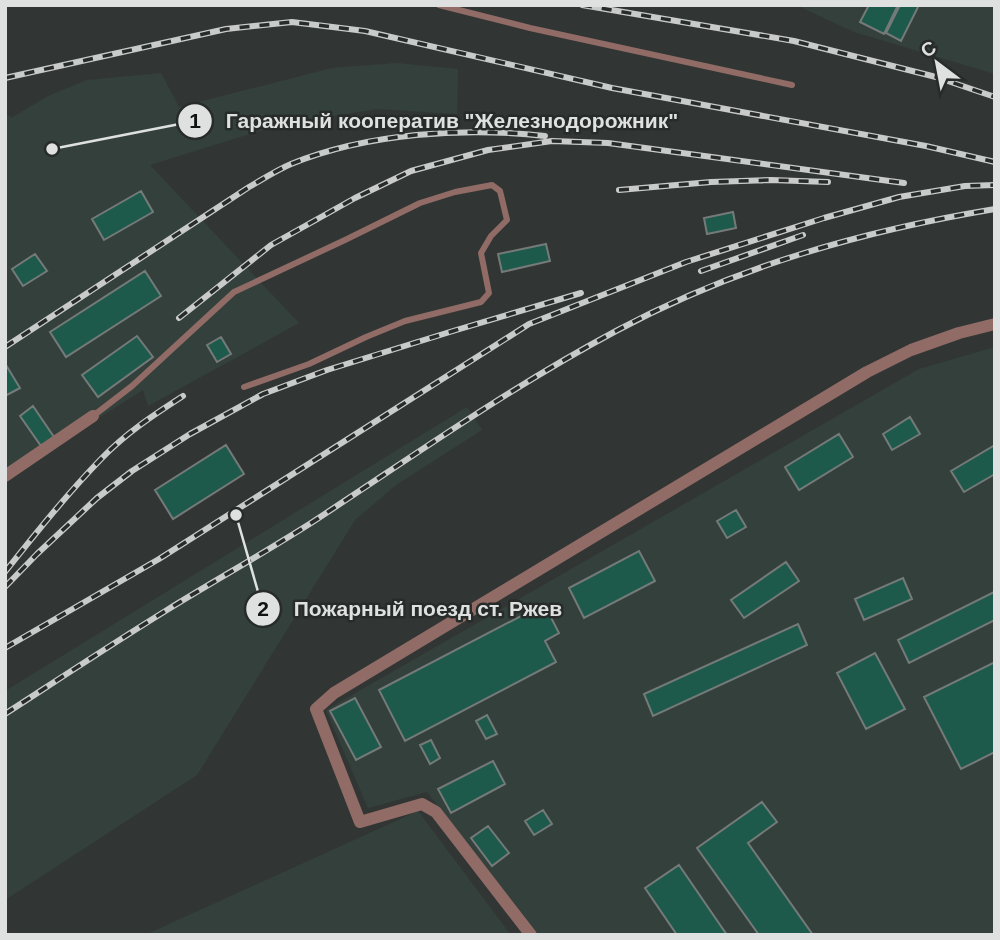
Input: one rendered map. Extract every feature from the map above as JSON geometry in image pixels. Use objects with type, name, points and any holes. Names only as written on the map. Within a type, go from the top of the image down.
[{"type":"street","points":[[531,935],[436,811],[422,804],[360,822],[316,709],[345,686],[867,372],[911,350],[958,333],[995,324]]},
{"type":"street","points":[[5,476],[93,416]]},
{"type":"lane","points":[[439,5],[530,28],[792,85]]},
{"type":"lane","points":[[93,416],[132,386],[234,292],[420,203],[455,192],[492,185],[500,191],[507,220],[491,236],[481,253],[489,293],[481,302],[405,321],[309,365],[244,387]]},
{"type":"shaded area","points":[[796,5],[995,5],[995,74],[854,32]]},
{"type":"shaded area","points":[[397,63],[458,69],[457,114],[377,109],[282,124],[150,165],[299,323],[148,406],[143,390],[5,477],[5,112],[11,118],[50,95],[87,80],[161,73],[179,107],[332,68]]},
{"type":"shaded area","points":[[995,347],[995,935],[539,935],[427,792],[368,808],[326,710],[919,369]]},
{"type":"shaded area","points":[[467,407],[482,430],[396,485],[355,520],[197,775],[5,900],[5,691]]},
{"type":"shaded area","points":[[418,811],[511,935],[145,935]]},
{"type":"building","points":[[869,5],[898,5],[884,34],[860,22]]},
{"type":"building","points":[[900,5],[919,5],[901,41],[886,33]]},
{"type":"building","points":[[141,191],[153,212],[104,240],[92,219]]},
{"type":"building","points":[[733,212],[736,228],[707,234],[704,218]]},
{"type":"building","points":[[546,244],[550,261],[502,272],[498,254]]},
{"type":"building","points":[[35,254],[47,271],[23,286],[12,269]]},
{"type":"building","points":[[145,271],[161,296],[66,357],[50,332]]},
{"type":"building","points":[[137,336],[153,357],[98,397],[82,375]]},
{"type":"building","points":[[221,337],[231,354],[217,362],[207,345]]},
{"type":"building","points":[[5,366],[20,388],[5,396]]},
{"type":"building","points":[[33,406],[54,437],[41,446],[20,416]]},
{"type":"building","points":[[910,417],[920,434],[892,450],[883,434]]},
{"type":"building","points":[[839,434],[853,457],[799,490],[785,467]]},
{"type":"building","points":[[226,445],[244,474],[173,519],[155,490]]},
{"type":"building","points":[[995,445],[995,474],[964,492],[951,471]]},
{"type":"building","points":[[736,510],[746,527],[727,538],[717,521]]},
{"type":"building","points":[[639,551],[655,581],[584,618],[569,588]]},
{"type":"building","points":[[786,562],[799,581],[744,618],[731,600]]},
{"type":"building","points":[[903,578],[912,599],[864,620],[855,599]]},
{"type":"building","points":[[994,592],[995,620],[909,663],[898,640]]},
{"type":"building","points":[[544,604],[559,633],[545,641],[556,662],[405,741],[379,690]]},
{"type":"building","points":[[798,624],[807,645],[653,716],[644,694]]},
{"type":"building","points":[[875,653],[905,709],[866,729],[837,673]]},
{"type":"building","points":[[995,662],[995,752],[961,769],[924,697]]},
{"type":"building","points":[[355,698],[381,747],[356,760],[330,711]]},
{"type":"building","points":[[487,715],[497,734],[486,739],[476,721]]},
{"type":"building","points":[[431,740],[440,758],[430,764],[420,745]]},
{"type":"building","points":[[493,761],[505,784],[451,813],[438,789]]},
{"type":"building","points":[[762,802],[777,822],[748,843],[813,935],[759,935],[697,848]]},
{"type":"building","points":[[543,810],[552,824],[534,835],[525,821]]},
{"type":"building","points":[[488,826],[509,853],[492,866],[471,838]]},
{"type":"building","points":[[679,865],[727,935],[677,935],[645,888]]},
{"type":"railway","points":[[582,5],[794,41],[936,77],[995,97]]},
{"type":"railway","points":[[5,78],[226,29],[292,22],[365,31],[612,88],[926,146],[995,162]]},
{"type":"railway","points":[[5,347],[249,187],[291,164],[351,145],[416,135],[482,132],[545,136]]},
{"type":"railway","points":[[179,318],[271,245],[355,198],[411,171],[488,150],[552,141],[608,143],[904,183]]},
{"type":"railway","points":[[619,190],[711,182],[828,182]]},
{"type":"railway","points":[[5,648],[159,559],[529,324],[686,262],[824,218],[899,197],[965,186],[995,185]]},
{"type":"railway","points":[[5,714],[146,623],[311,523],[499,399],[576,353],[661,308],[753,270],[800,254],[896,228],[995,209]]},
{"type":"railway","points":[[701,271],[803,235]]},
{"type":"railway","points":[[5,587],[97,498],[132,471],[190,434],[263,394],[327,370],[581,293]]},
{"type":"railway","points":[[5,572],[64,500],[111,449],[183,396]]},
{"type":"place","name":"Гаражный кооператив \"Железнодорожник\"","points":[[52,149]]},
{"type":"place","name":"Пожарный поезд ст. Ржев","points":[[236,515]]}]
